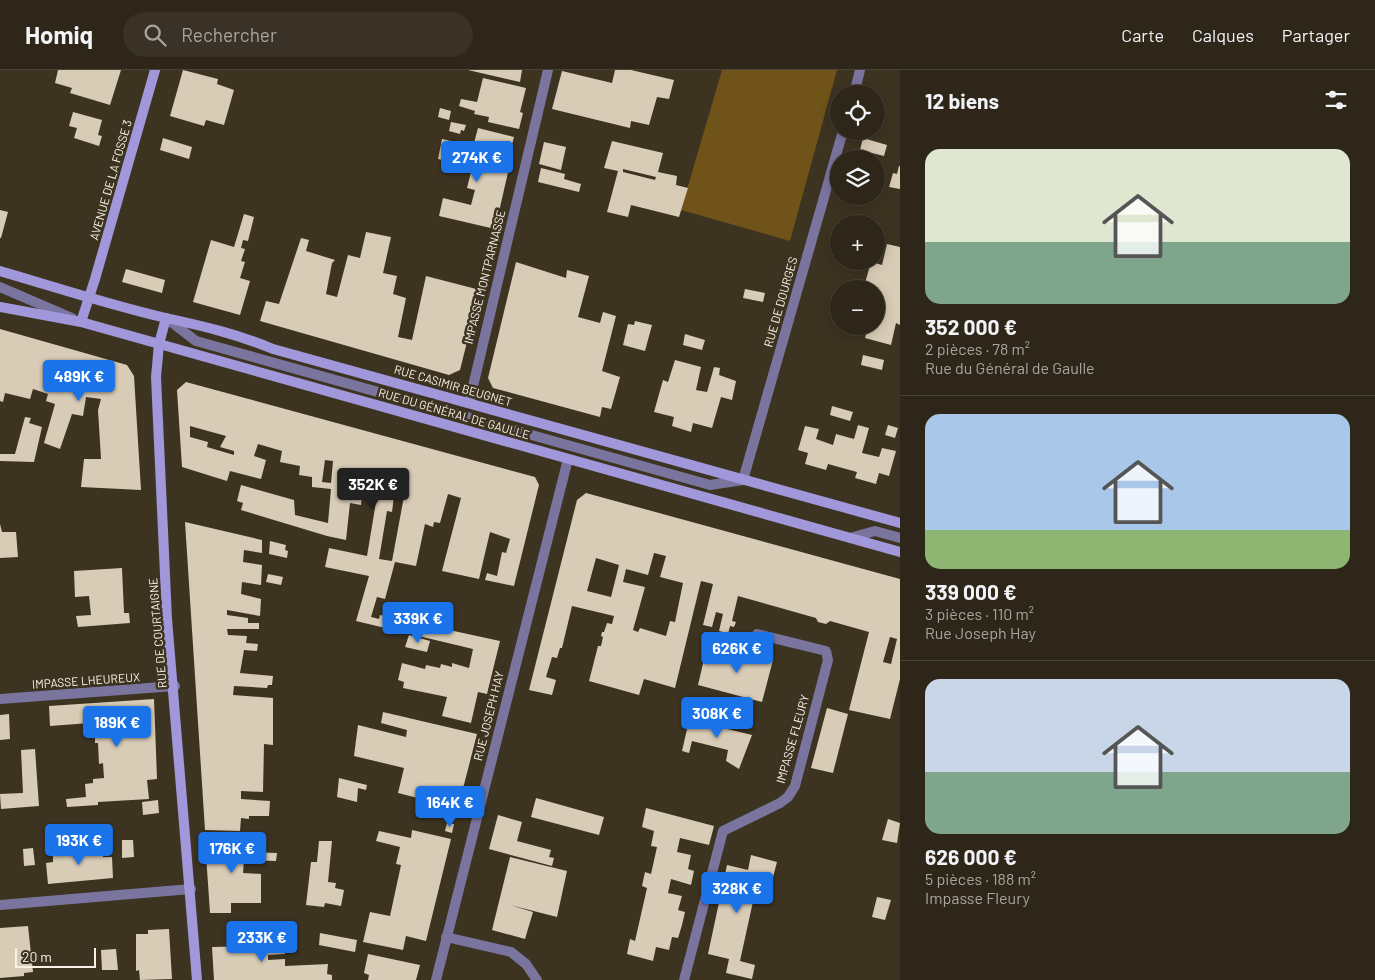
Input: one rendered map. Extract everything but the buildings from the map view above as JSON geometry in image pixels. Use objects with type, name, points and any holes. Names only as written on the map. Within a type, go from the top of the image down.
[{"type":"main road","name":"AVENUE DE LA FOSSE 3","points":[[81,322],[155,70]]},
{"type":"main road","name":"RUE CASIMIR BEUGNET","points":[[0,271],[166,318],[207,326],[242,336],[272,349],[900,523]]},
{"type":"main road","name":"RUE DU GÉNÉRAL DE GAULLE","points":[[0,308],[81,322],[900,552]]},
{"type":"main road","name":"RUE DE COURTAIGNE","points":[[166,318],[159,344],[156,366],[167,619],[191,889],[197,980]]},
{"type":"street","name":"IMPASSE MONTPARNASSE","points":[[469,403],[548,70]]},
{"type":"street","points":[[856,85],[860,70]]},
{"type":"street","name":"RUE DE DOURGES","points":[[743,480],[840,140]]},
{"type":"street","points":[[0,286],[81,322]]},
{"type":"street","points":[[166,318],[196,341],[710,485],[743,480]]},
{"type":"street","name":"RUE JOSEPH HAY","points":[[436,980],[568,459]]},
{"type":"street","points":[[850,538],[875,531],[900,538]]},
{"type":"street","name":"IMPASSE FLEURY","points":[[684,980],[723,830],[780,803],[791,791],[811,729],[828,660],[826,651],[757,634]]},
{"type":"street","name":"IMPASSE LHEUREUX","points":[[0,700],[174,686]]},
{"type":"street","points":[[0,905],[191,889]]},
{"type":"street","points":[[446,938],[512,952],[526,964],[537,980]]},
{"type":"shaded area","points":[[722,70],[837,70],[833,85],[830,85],[830,95],[790,241],[681,210]]}]
